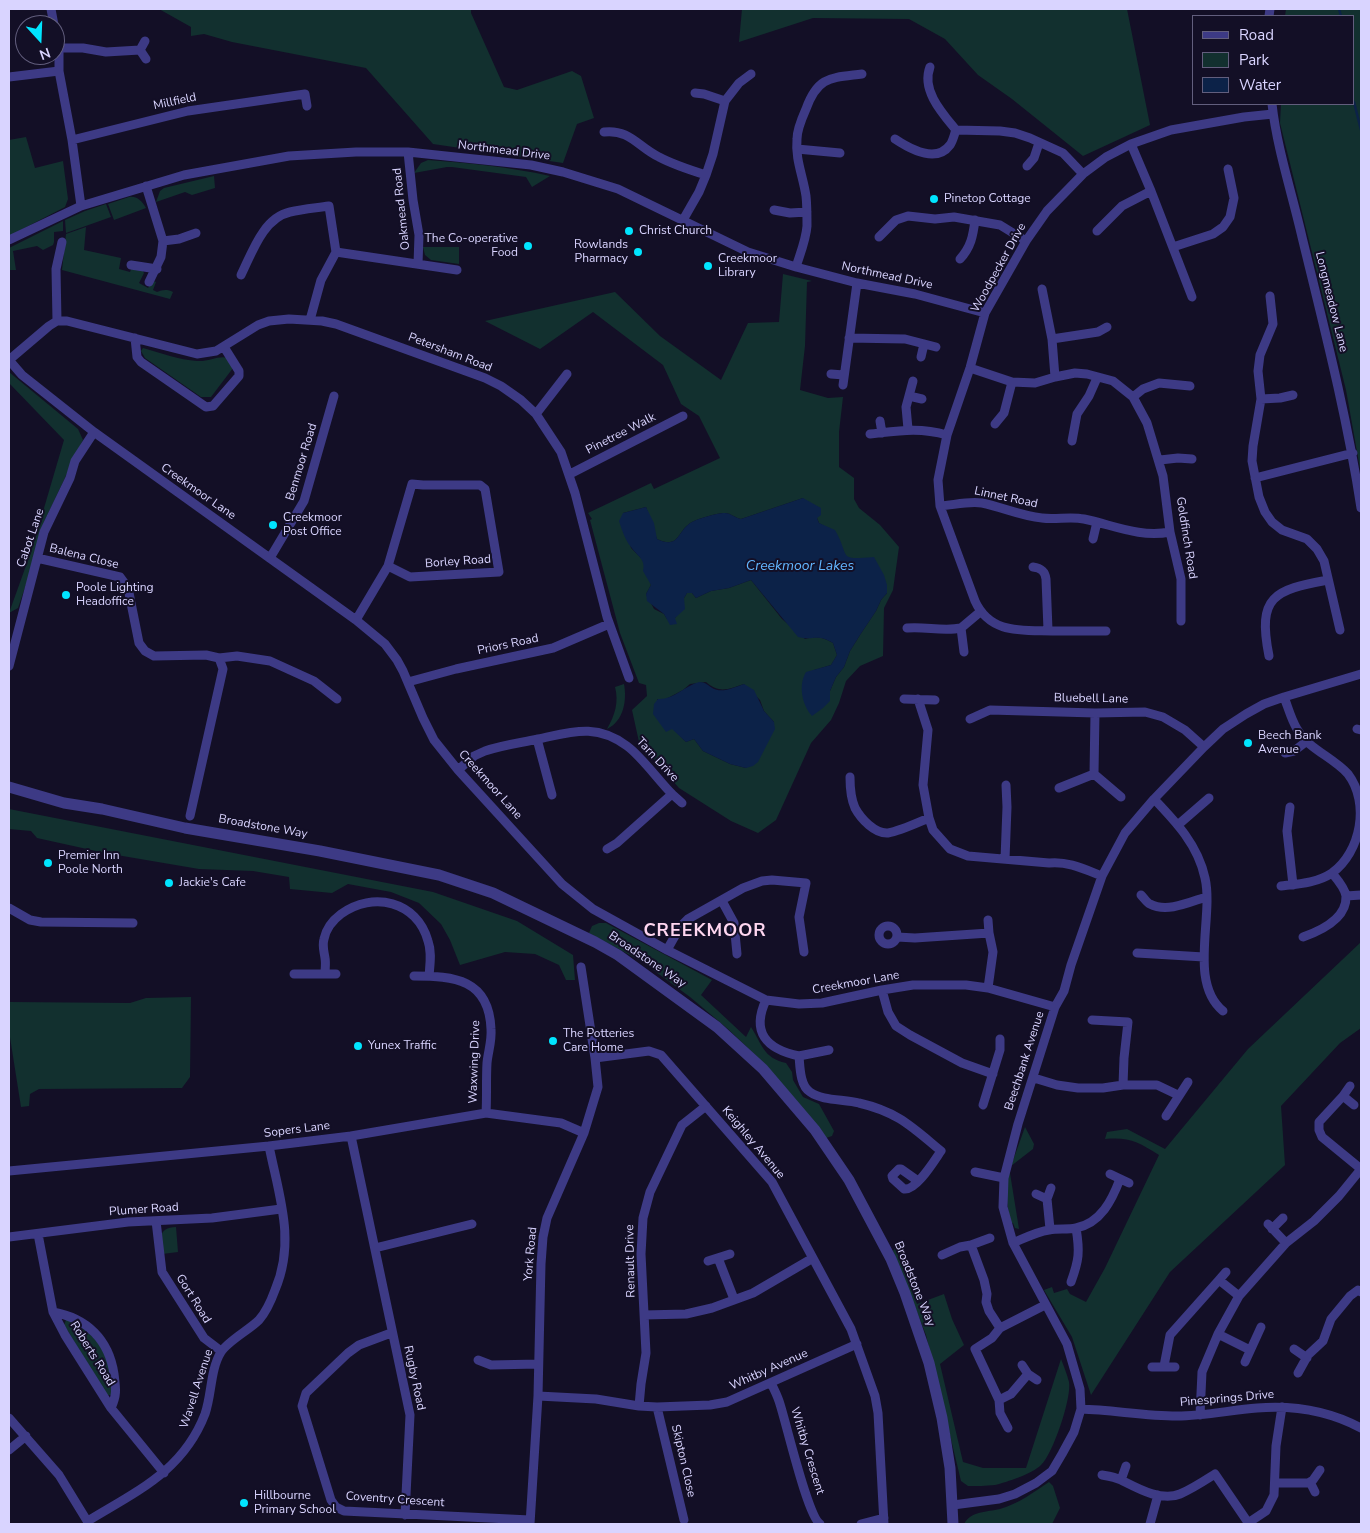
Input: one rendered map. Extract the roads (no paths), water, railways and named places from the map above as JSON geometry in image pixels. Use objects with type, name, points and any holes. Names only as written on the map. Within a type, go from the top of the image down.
[{"type":"street","points":[[140,50],[145,41]]},
{"type":"street","points":[[65,48],[83,48],[106,52],[140,50]]},
{"type":"street","points":[[140,50],[146,59]]},
{"type":"street","points":[[59,65],[81,206]]},
{"type":"street","points":[[930,67],[928,82],[936,106],[956,130],[1015,133],[1063,153],[1082,174]]},
{"type":"street","points":[[9,77],[59,71]]},
{"type":"street","points":[[683,220],[699,192],[706,175],[713,154],[725,101],[739,83],[751,74]]},
{"type":"street","points":[[796,267],[807,228],[806,195],[799,171],[797,150],[797,137],[802,121],[811,95],[820,84],[833,78],[862,74]]},
{"type":"street","points":[[694,93],[704,94],[725,101]]},
{"type":"street","name":"Millfield","points":[[72,140],[188,111],[285,101],[305,94],[307,106]]},
{"type":"street","name":"Longmeadow Lane","points":[[1272,105],[1280,152],[1335,370],[1353,453],[1361,508]]},
{"type":"street","name":"Woodpecker Drive","points":[[980,612],[940,506],[938,480],[947,434],[970,368],[985,313],[1026,241],[1047,211],[1082,174],[1106,157],[1131,144],[1171,130],[1244,117],[1273,114]]},
{"type":"street","points":[[895,139],[907,147],[934,155],[943,152],[951,144],[956,130]]},
{"type":"street","points":[[604,132],[614,131],[632,137],[657,156],[706,175]]},
{"type":"street","points":[[1027,166],[1034,158],[1039,143]]},
{"type":"street","points":[[1131,144],[1192,297]]},
{"type":"street","points":[[797,150],[840,153]]},
{"type":"street","name":"Northmead Drive","points":[[9,240],[81,206],[184,175],[272,158],[337,152],[408,152],[531,165],[563,172],[618,189],[748,252],[857,284],[915,294],[985,313]]},
{"type":"street","name":"Oakmead Road","points":[[408,152],[419,235],[418,264]]},
{"type":"street","points":[[1172,247],[1213,234],[1223,227],[1230,217],[1234,198],[1228,169]]},
{"type":"street","points":[[146,186],[163,241],[157,269],[149,282]]},
{"type":"street","points":[[1098,231],[1122,206],[1151,191]]},
{"type":"street","points":[[241,275],[255,247],[273,221],[289,212],[329,203],[336,252],[321,280],[310,320]]},
{"type":"street","points":[[774,210],[790,213],[806,212]]},
{"type":"street","points":[[880,237],[896,220],[908,216],[935,219],[954,217],[1000,225],[1026,241]]},
{"type":"street","points":[[960,259],[967,252],[971,244],[975,220]]},
{"type":"street","points":[[163,241],[187,241],[196,233]]},
{"type":"street","points":[[9,360],[32,339],[57,321],[56,269],[62,242]]},
{"type":"street","name":"Oakmead Road","points":[[336,252],[457,270]]},
{"type":"street","points":[[131,265],[157,269]]},
{"type":"street","points":[[843,386],[857,284]]},
{"type":"street","points":[[1042,289],[1052,339],[1055,377]]},
{"type":"street","points":[[1270,296],[1273,324],[1264,343],[1258,371],[1261,399],[1252,460],[1259,497],[1268,517],[1282,530],[1307,539],[1318,549],[1324,561],[1340,630]]},
{"type":"street","name":"Petersham Road","points":[[57,321],[68,321],[196,354],[206,354],[224,347],[269,320],[310,320],[336,324],[486,378],[514,395],[536,414],[561,452],[570,474],[610,624],[629,678]]},
{"type":"street","points":[[1052,339],[1089,333],[1107,327]]},
{"type":"street","points":[[135,338],[137,357],[141,362],[206,407],[213,406],[239,376],[239,371],[224,347]]},
{"type":"street","points":[[849,338],[905,339],[936,347]]},
{"type":"street","points":[[921,356],[924,344]]},
{"type":"street","name":"Creekmoor Lane","points":[[9,360],[22,375],[94,432],[356,620],[385,644],[397,660],[422,718],[434,740],[458,770],[569,891],[593,909],[667,950],[766,1000],[799,1004],[822,1004],[882,990],[913,985],[939,984],[988,988],[1055,1007]]},
{"type":"street","name":"Goldfinch Road","points":[[970,368],[1012,382],[1035,383],[1055,377],[1087,374],[1113,381],[1133,397],[1147,423],[1160,460],[1170,532],[1181,579],[1181,621]]},
{"type":"street","points":[[536,414],[567,374]]},
{"type":"street","points":[[831,374],[844,375]]},
{"type":"street","points":[[1072,441],[1077,414],[1089,396],[1097,378]]},
{"type":"street","points":[[908,429],[906,407],[913,382]]},
{"type":"street","points":[[995,424],[1004,412],[1012,382]]},
{"type":"street","points":[[1133,397],[1143,389],[1158,383],[1190,386]]},
{"type":"street","points":[[1261,399],[1293,395]]},
{"type":"street","name":"Benmoor Road","points":[[270,558],[304,501],[334,396]]},
{"type":"street","points":[[909,396],[922,399]]},
{"type":"street","name":"Pinetree Walk","points":[[570,474],[683,416]]},
{"type":"street","points":[[880,421],[882,433]]},
{"type":"street","points":[[870,434],[908,429],[931,430],[947,434]]},
{"type":"street","name":"Cabot Lane","points":[[9,666],[44,532],[70,478],[75,461],[94,432]]},
{"type":"street","points":[[1256,478],[1353,453]]},
{"type":"street","points":[[1160,460],[1192,459]]},
{"type":"street","name":"Borley Road","points":[[356,620],[388,566],[412,484],[423,486],[470,484],[480,485],[485,489],[499,572],[410,577],[388,566]]},
{"type":"street","name":"Linnet Road","points":[[940,506],[980,503],[1030,517],[1049,519],[1081,518],[1150,534],[1170,532]]},
{"type":"street","points":[[1093,539],[1097,522]]},
{"type":"street","name":"Balena Close","points":[[37,558],[120,577],[128,588],[140,643],[145,651],[154,656],[206,655],[219,658],[237,656],[270,661],[314,681],[336,699]]},
{"type":"street","points":[[1033,566],[1046,568],[1048,630]]},
{"type":"street","points":[[1269,656],[1264,621],[1272,602],[1284,590],[1328,580]]},
{"type":"street","points":[[907,628],[922,627],[947,630],[962,628],[980,612],[994,623],[1010,629],[1031,632],[1048,630],[1106,631]]},
{"type":"street","name":"Priors Road","points":[[408,682],[456,668],[553,648],[610,624]]},
{"type":"street","points":[[9,626],[18,629]]},
{"type":"street","points":[[962,628],[964,652]]},
{"type":"street","points":[[190,816],[223,669],[219,658]]},
{"type":"street","name":"Beechbank Avenue","points":[[953,1505],[999,1499],[1015,1494],[1036,1483],[1052,1471],[1074,1432],[1081,1410],[1080,1389],[1067,1344],[1013,1243],[1003,1207],[1004,1178],[1018,1124],[1055,1007],[1064,991],[1071,965],[1102,876],[1126,833],[1154,799],[1223,729],[1264,704],[1361,674]]},
{"type":"street","points":[[1281,886],[1317,880],[1332,873],[1350,853],[1357,839],[1361,812],[1360,798],[1348,775],[1308,742],[1297,729],[1284,697]]},
{"type":"street","points":[[904,699],[935,700]]},
{"type":"street","points":[[918,700],[928,730],[924,785],[929,818],[933,830],[950,849],[968,856],[1049,863],[1061,862],[1075,865],[1102,876]]},
{"type":"street","name":"Bluebell Lane","points":[[970,719],[990,710],[1095,713],[1145,712],[1163,717],[1185,730],[1204,747]]},
{"type":"street","points":[[1094,774],[1095,713]]},
{"type":"street","name":"Tarn Drive","points":[[458,770],[474,756],[485,750],[566,732],[585,730],[605,734],[628,747],[682,803]]},
{"type":"street","points":[[538,739],[552,795]]},
{"type":"street","points":[[1285,753],[1294,751],[1308,742]]},
{"type":"street","points":[[1059,788],[1094,774]]},
{"type":"street","points":[[1094,774],[1121,797]]},
{"type":"street","points":[[850,777],[851,794],[856,808],[877,832],[888,833],[929,818]]},
{"type":"street","points":[[1006,785],[1008,808],[1006,859]]},
{"type":"street","name":"Broadstone Way","points":[[9,787],[64,803],[102,809],[185,828],[320,850],[439,875],[493,893],[618,955],[717,1027],[763,1069],[815,1130],[849,1180],[875,1226],[905,1293],[929,1363],[948,1451],[953,1524]]},
{"type":"street","name":"Tarn Drive","points":[[607,848],[617,843],[672,794]]},
{"type":"street","points":[[1179,824],[1209,798]]},
{"type":"street","points":[[1154,799],[1179,824],[1202,867],[1206,880],[1204,957],[1211,1008],[1223,1011]]},
{"type":"street","points":[[1290,807],[1287,831],[1292,885]]},
{"type":"street","points":[[1302,937],[1317,932],[1339,916],[1346,896],[1342,886],[1332,873]]},
{"type":"street","points":[[667,950],[680,927],[688,919],[743,888],[762,881],[807,879],[799,917],[804,952]]},
{"type":"street","points":[[1141,895],[1149,904],[1161,907],[1174,907],[1206,897]]},
{"type":"street","points":[[1346,896],[1361,895]]},
{"type":"street","points":[[325,974],[324,938],[331,924],[350,908],[359,904],[376,901],[403,908],[418,920],[428,940],[430,976]]},
{"type":"street","points":[[722,901],[734,923],[737,954]]},
{"type":"street","points":[[9,908],[30,920],[41,922],[133,923]]},
{"type":"street","points":[[988,920],[993,952],[988,988]]},
{"type":"street","points":[[897,936],[922,937],[989,933]]},
{"type":"street","points":[[1137,953],[1204,957]]},
{"type":"street","name":"York Road","points":[[530,1522],[538,1396],[541,1264],[547,1218],[584,1133],[598,1086],[580,967]]},
{"type":"street","points":[[294,974],[336,974]]},
{"type":"street","name":"Waxwing Drive","points":[[414,976],[458,979],[468,983],[477,991],[486,1004],[492,1030],[487,1062],[486,1113]]},
{"type":"street","points":[[882,990],[888,1012],[896,1026],[962,1063],[993,1074]]},
{"type":"street","points":[[766,1000],[761,1010],[760,1025],[763,1037],[775,1048],[798,1056],[829,1050]]},
{"type":"street","points":[[1123,1085],[1130,1012]]},
{"type":"street","points":[[1092,1020],[1128,1022]]},
{"type":"street","points":[[983,1105],[1000,1050],[1000,1039]]},
{"type":"street","name":"Keighley Avenue","points":[[595,1058],[650,1051],[661,1055],[772,1182],[857,1344],[875,1396],[878,1413],[884,1521]]},
{"type":"street","points":[[798,1056],[805,1087],[810,1092],[828,1098],[857,1102],[893,1114],[905,1120],[941,1152],[950,1157]]},
{"type":"street","points":[[1034,1078],[1057,1085],[1078,1088],[1157,1085],[1178,1095]]},
{"type":"street","points":[[1166,1116],[1188,1082]]},
{"type":"street","points":[[1200,1415],[1202,1372],[1218,1334],[1239,1296],[1286,1242],[1314,1221],[1339,1196],[1361,1169],[1322,1137],[1319,1130],[1319,1122],[1350,1086]]},
{"type":"street","points":[[1343,1096],[1354,1106]]},
{"type":"street","name":"Renault Drive","points":[[639,1406],[640,1384],[646,1353],[641,1238],[643,1218],[650,1192],[682,1125],[706,1106]]},
{"type":"street","name":"Sopers Lane","points":[[9,1171],[269,1146],[351,1136],[486,1113],[561,1124],[584,1133]]},
{"type":"street","name":"Rugby Road","points":[[351,1136],[391,1333],[410,1415],[404,1515]]},
{"type":"street","name":"Wavell Avenue","points":[[89,1523],[164,1473],[182,1455],[195,1437],[206,1412],[221,1351],[258,1320],[270,1303],[282,1275],[285,1227],[269,1146]]},
{"type":"street","points":[[918,1181],[941,1152]]},
{"type":"street","points":[[975,1172],[1004,1178]]},
{"type":"street","points":[[1013,1243],[1032,1234],[1050,1229],[1076,1228],[1092,1221],[1101,1214],[1125,1181],[1110,1174]]},
{"type":"street","points":[[1050,1229],[1046,1198],[1051,1188]]},
{"type":"street","points":[[1036,1194],[1046,1198]]},
{"type":"street","name":"Plumer Road","points":[[9,1237],[128,1222],[212,1218],[282,1209]]},
{"type":"street","points":[[1282,1218],[1270,1226],[1286,1242]]},
{"type":"street","name":"Gort Road","points":[[156,1221],[162,1272],[204,1338],[221,1351]]},
{"type":"street","points":[[375,1248],[472,1224]]},
{"type":"street","points":[[1070,1282],[1080,1248],[1076,1228]]},
{"type":"street","name":"Roberts Road","points":[[38,1234],[53,1312],[64,1335],[111,1408],[164,1473]]},
{"type":"street","points":[[942,1255],[990,1238]]},
{"type":"street","points":[[971,1246],[984,1280],[987,1294],[986,1302],[989,1311],[1000,1328]]},
{"type":"street","points":[[708,1261],[730,1254]]},
{"type":"street","points":[[718,1258],[734,1299]]},
{"type":"street","points":[[644,1316],[686,1314],[712,1308],[753,1294],[813,1258]]},
{"type":"street","points":[[1065,1267],[1075,1270]]},
{"type":"street","points":[[1164,1366],[1170,1334],[1226,1272]]},
{"type":"street","points":[[1219,1280],[1239,1296]]},
{"type":"street","points":[[1298,1373],[1307,1358],[1323,1341],[1331,1319],[1358,1289]]},
{"type":"street","points":[[966,1354],[992,1338],[1000,1328],[1045,1305]]},
{"type":"street","name":"Roberts Road","points":[[53,1312],[68,1315],[85,1325],[95,1332],[104,1343],[111,1357],[117,1395],[111,1408]]},
{"type":"street","points":[[1245,1362],[1261,1327]]},
{"type":"street","name":"Coventry Crescent","points":[[391,1333],[359,1345],[348,1352],[306,1393],[302,1406],[331,1500],[336,1507],[344,1511],[530,1522]]},
{"type":"street","points":[[1218,1334],[1250,1350]]},
{"type":"street","name":"Whitby Avenue","points":[[538,1396],[596,1399],[657,1407],[710,1405],[727,1402],[857,1344]]},
{"type":"street","points":[[975,1349],[999,1400],[1000,1412],[1008,1428]]},
{"type":"street","points":[[1294,1350],[1307,1358]]},
{"type":"street","points":[[478,1360],[491,1365],[538,1364]]},
{"type":"street","points":[[1022,1364],[1028,1374],[1037,1380]]},
{"type":"street","points":[[1152,1367],[1164,1366],[1175,1368]]},
{"type":"street","points":[[999,1400],[1011,1394],[1028,1374]]},
{"type":"street","name":"Whitby Crescent","points":[[771,1383],[779,1399],[796,1463],[809,1502],[816,1522],[820,1524]]},
{"type":"street","name":"Skipton Close","points":[[657,1407],[684,1520]]},
{"type":"street","points":[[1102,1475],[1121,1480],[1128,1485],[1158,1495],[1169,1496],[1178,1495],[1214,1471],[1248,1524],[1266,1511],[1274,1495],[1276,1446],[1282,1407]]},
{"type":"street","name":"Pinesprings Drive","points":[[1081,1410],[1178,1416],[1282,1407],[1312,1410],[1360,1425]]},
{"type":"street","points":[[9,1418],[59,1475],[89,1523]]},
{"type":"street","points":[[9,1450],[26,1436]]},
{"type":"street","points":[[1121,1480],[1126,1466]]},
{"type":"street","points":[[1275,1483],[1310,1482],[1320,1470]]},
{"type":"street","points":[[1310,1482],[1314,1492]]},
{"type":"street","points":[[1150,1524],[1158,1495]]},
{"type":"street","points":[[861,1524],[884,1521]]},
{"type":"water","name":"Creekmoor Lakes","points":[[803,498],[821,508],[821,515],[817,518],[819,523],[835,530],[846,555],[854,558],[874,557],[887,585],[887,593],[850,651],[844,667],[836,677],[830,691],[830,701],[812,716],[802,695],[802,683],[806,672],[831,665],[837,655],[833,643],[823,638],[798,637],[751,580],[729,588],[711,591],[696,598],[692,593],[687,593],[684,598],[685,609],[675,618],[677,624],[670,625],[664,614],[647,601],[646,594],[651,585],[643,571],[642,561],[627,541],[619,521],[623,513],[646,507],[654,523],[657,539],[670,542],[678,538],[687,525],[715,514],[726,513],[741,519]]},
{"type":"water","points":[[699,682],[706,683],[718,690],[744,684],[754,690],[764,711],[774,722],[775,729],[758,762],[753,766],[746,768],[730,764],[703,751],[694,739],[686,742],[672,729],[666,732],[653,714],[654,704],[658,699],[674,695]]},
{"type":"waterway","points":[[1339,9],[1341,15]]},
{"type":"waterway","points":[[1355,105],[1361,130]]},
{"type":"place","name":"Pinetop Cottage","points":[[934,199]]},
{"type":"place","name":"Christ Church","points":[[629,231]]},
{"type":"place","name":"The Co-operative Food","points":[[528,246]]},
{"type":"place","name":"Rowlands Pharmacy","points":[[638,252]]},
{"type":"place","name":"Creekmoor Library","points":[[708,266]]},
{"type":"place","name":"Creekmoor Post Office","points":[[273,525]]},
{"type":"place","name":"Poole Lighting Headoffice","points":[[66,595]]},
{"type":"place","name":"Beech Bank Avenue","points":[[1248,743]]},
{"type":"place","name":"Premier Inn Poole North","points":[[48,863]]},
{"type":"place","name":"Jackie's Cafe","points":[[169,883]]},
{"type":"place","name":"The Potteries Care Home","points":[[553,1041]]},
{"type":"place","name":"Yunex Traffic","points":[[358,1046]]},
{"type":"place","name":"Hillbourne Primary School","points":[[244,1503]]},
{"type":"district","name":"CREEKMOOR","points":[[705,932]]}]
